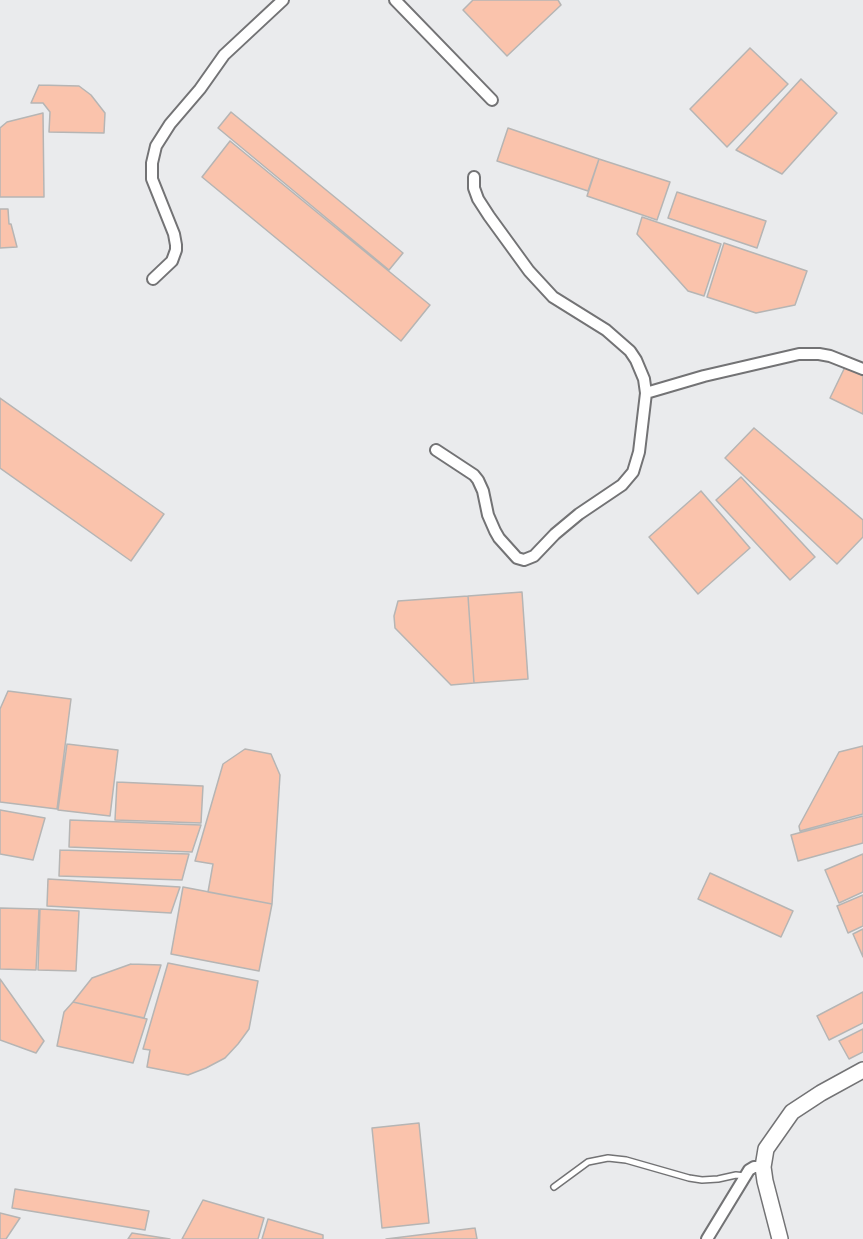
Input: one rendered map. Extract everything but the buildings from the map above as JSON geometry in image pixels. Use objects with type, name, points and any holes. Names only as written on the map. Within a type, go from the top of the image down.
[{"type":"main road","points":[[780,1239],[765,1181],[763,1167],[766,1149],[792,1112],[863,1070]]},
{"type":"street","points":[[153,279],[172,261],[176,245],[174,234],[152,179],[152,163],[156,146],[170,124],[200,89],[224,55],[283,0]]},
{"type":"street","points":[[395,0],[492,100]]},
{"type":"street","points":[[436,450],[474,475],[483,491],[488,515],[499,538],[517,558],[528,560],[579,514],[622,485],[636,465],[639,452],[646,393],[640,369],[630,351],[606,330],[553,297],[529,271],[478,199],[474,188],[474,177]]},
{"type":"street","points":[[646,393],[704,376],[799,354],[830,356],[863,369]]},
{"type":"street","points":[[707,1239],[749,1170],[754,1167],[763,1167]]},
{"type":"lane","points":[[554,1187],[588,1162],[608,1158],[636,1162],[702,1180],[736,1175],[745,1176]]}]
